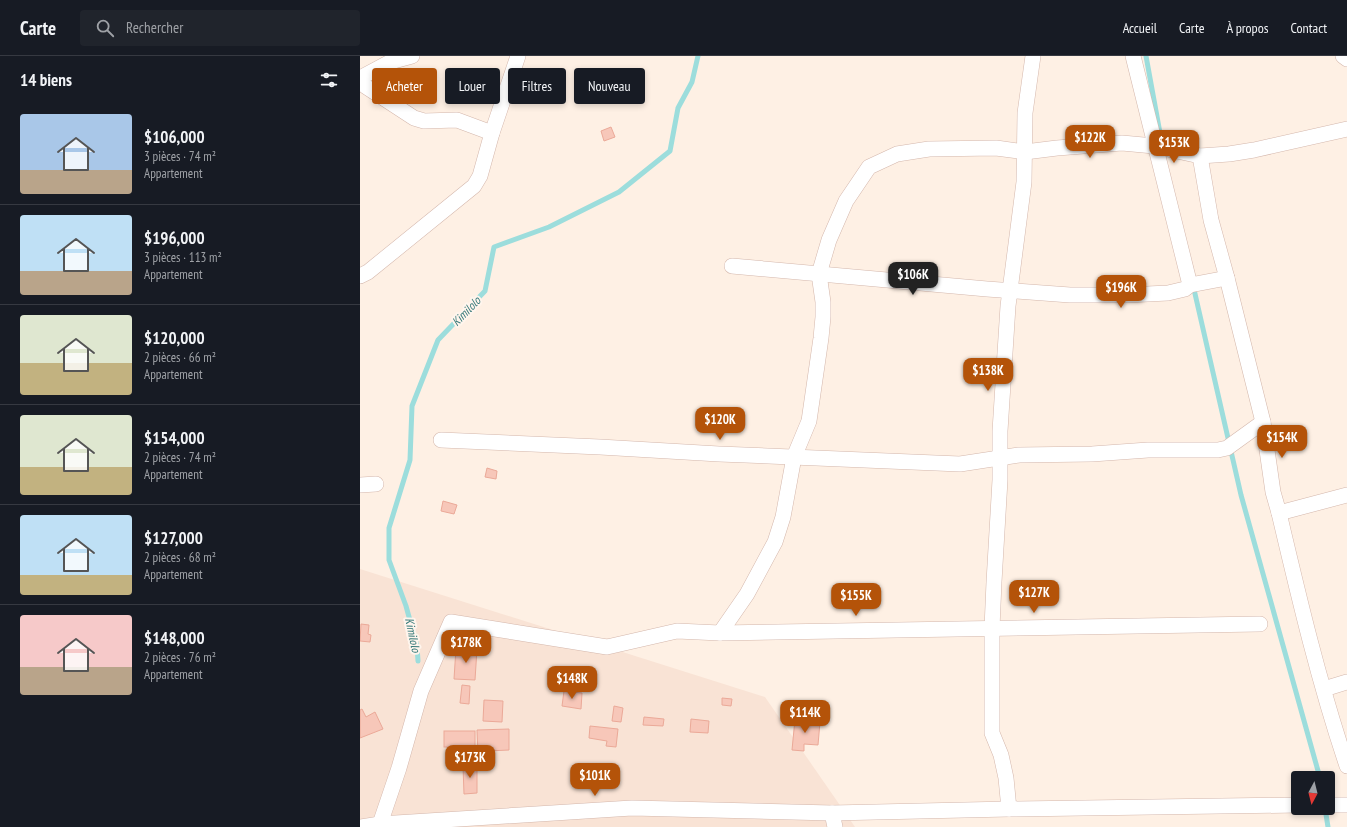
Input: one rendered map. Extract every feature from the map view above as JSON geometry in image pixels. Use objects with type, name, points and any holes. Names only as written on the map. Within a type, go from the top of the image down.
[{"type":"street","points":[[412,56],[390,62],[360,78],[365,86],[414,118],[424,121],[457,120],[492,134]]},
{"type":"street","points":[[360,276],[368,272],[474,186],[480,176],[492,134],[518,56]]},
{"type":"street","points":[[1009,809],[1006,778],[1002,761],[992,733],[992,628],[1000,480],[1000,431],[1009,291],[1024,182],[1025,113],[1033,56]]},
{"type":"street","points":[[1133,56],[1154,146],[1190,285]]},
{"type":"street","points":[[1343,56],[1347,59]]},
{"type":"street","points":[[720,633],[747,594],[775,542],[783,517],[794,457],[809,421],[820,344],[823,302],[820,274],[829,240],[846,200],[869,168],[897,154],[929,150],[996,148],[1025,152],[1116,143],[1154,146],[1200,156],[1254,150],[1347,129]]},
{"type":"street","points":[[1200,156],[1211,220],[1263,422],[1273,492],[1324,689],[1347,766]]},
{"type":"street","points":[[732,266],[1009,291],[1070,295],[1127,295],[1178,292],[1190,285],[1227,278]]},
{"type":"street","points":[[441,440],[600,447],[700,454],[960,464],[1019,455],[1092,454],[1148,450],[1218,450],[1227,448],[1263,422]]},
{"type":"street","points":[[360,485],[376,484]]},
{"type":"street","points":[[1279,513],[1347,495]]},
{"type":"street","points":[[380,824],[399,768],[421,691],[451,622],[607,647],[677,631],[720,633],[1260,624]]},
{"type":"street","points":[[1324,689],[1347,682]]},
{"type":"street","points":[[1335,805],[1347,805]]},
{"type":"street","points":[[360,827],[380,824],[632,808],[834,820],[1009,809],[1291,806]]},
{"type":"shaded area","points":[[360,569],[765,697],[855,827],[360,827]]},
{"type":"building","points":[[611,127],[615,137],[604,141],[601,131]]},
{"type":"building","points":[[487,468],[497,471],[496,479],[485,477]]},
{"type":"building","points":[[443,501],[457,505],[454,514],[441,511]]},
{"type":"building","points":[[361,624],[369,625],[368,634],[371,635],[370,642],[360,641]]},
{"type":"building","points":[[456,648],[477,649],[475,680],[454,679]]},
{"type":"building","points":[[462,685],[470,686],[469,704],[460,703]]},
{"type":"building","points":[[564,691],[582,693],[581,709],[562,706]]},
{"type":"building","points":[[722,698],[732,699],[731,706],[722,705]]},
{"type":"building","points":[[484,700],[503,701],[502,722],[483,721]]},
{"type":"building","points":[[614,706],[623,708],[621,722],[612,721]]},
{"type":"building","points":[[362,709],[366,717],[375,712],[383,729],[360,738],[360,710]]},
{"type":"building","points":[[644,717],[664,719],[663,726],[643,725]]},
{"type":"building","points":[[691,719],[709,721],[708,733],[690,732]]},
{"type":"building","points":[[795,719],[820,722],[818,745],[804,744],[804,751],[792,750]]},
{"type":"building","points":[[590,726],[618,729],[616,747],[606,746],[607,741],[589,738]]},
{"type":"building","points":[[509,729],[509,750],[487,751],[487,754],[478,754],[477,730]]},
{"type":"building","points":[[444,731],[475,731],[475,747],[444,747]]},
{"type":"building","points":[[477,765],[477,793],[464,794],[463,766]]},
{"type":"waterway","name":"Kimilolo","points":[[418,661],[417,646],[406,606],[389,560],[389,528],[410,460],[412,406],[438,340],[485,291],[494,247],[549,227],[619,192],[670,151],[678,108],[692,82],[698,56]]},
{"type":"waterway","points":[[1146,56],[1162,144]]},
{"type":"waterway","points":[[1193,285],[1241,495],[1318,771]]},
{"type":"waterway","points":[[1326,815],[1328,827]]}]
